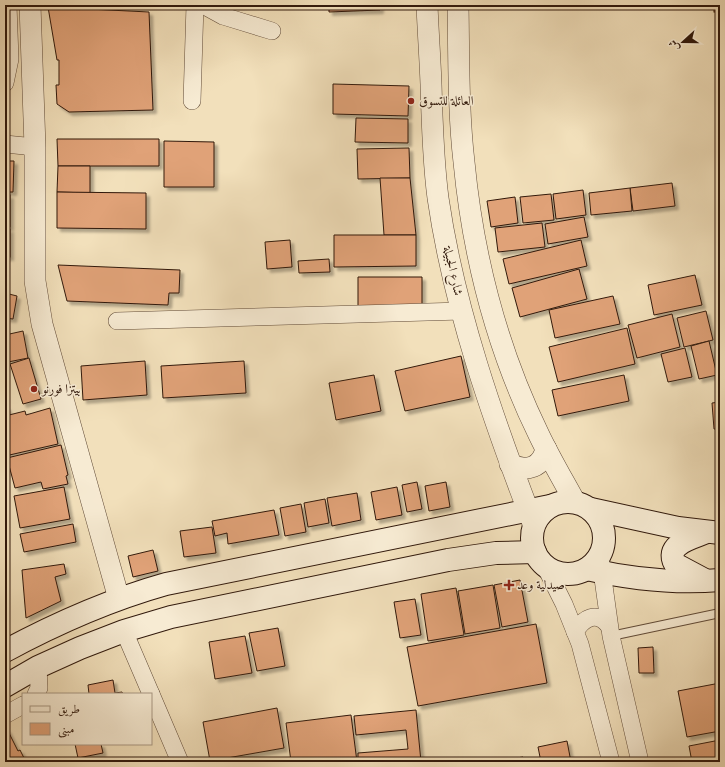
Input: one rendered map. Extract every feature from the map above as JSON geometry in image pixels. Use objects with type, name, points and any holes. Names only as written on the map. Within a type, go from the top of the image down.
[{"type":"main road","points":[[5,651],[41,631],[72,617],[119,599],[166,584],[470,522],[531,518],[550,506],[558,503],[583,506],[678,528],[714,532]]},
{"type":"main road","points":[[583,506],[597,516],[604,532],[605,541],[596,566]]},
{"type":"main road","points":[[531,518],[532,535],[540,559],[553,571],[562,574],[579,573],[596,566],[649,580],[680,582],[714,580]]},
{"type":"main road","points":[[470,522],[480,525],[487,533],[488,539],[485,549],[476,555]]},
{"type":"main road","points":[[714,532],[677,545],[673,549],[672,555],[675,564],[680,567],[714,580]]},
{"type":"main road","points":[[5,686],[38,667],[80,648],[124,631],[195,612],[476,555],[540,559]]},
{"type":"street","points":[[5,83],[10,59],[7,40],[8,5]]},
{"type":"street","points":[[30,5],[35,147],[35,280],[42,324],[119,599]]},
{"type":"street","points":[[192,101],[195,5]]},
{"type":"street","points":[[203,5],[223,16],[272,31]]},
{"type":"street","name":"شارع الجبيلة","points":[[427,5],[431,121],[437,191],[446,244],[462,312],[493,413],[510,464],[531,518]]},
{"type":"street","points":[[458,5],[462,136],[469,203],[476,243],[496,322],[508,360],[523,398],[546,449],[583,506]]},
{"type":"street","points":[[5,144],[35,147]]},
{"type":"street","points":[[117,321],[462,312]]},
{"type":"street","points":[[510,464],[523,469],[536,466],[545,456],[546,449]]},
{"type":"street","points":[[540,559],[564,604],[575,632],[586,665],[611,762]]},
{"type":"street","points":[[596,566],[640,762]]},
{"type":"street","points":[[575,632],[581,623],[589,618],[595,617],[605,621],[610,631]]},
{"type":"street","points":[[124,631],[151,693]]},
{"type":"street","points":[[36,693],[39,688],[38,667]]},
{"type":"street","points":[[152,696],[180,762]]},
{"type":"street","points":[[5,716],[22,706]]},
{"type":"lane","points":[[610,631],[720,614]]},
{"type":"building","points":[[329,5],[380,5],[380,10],[329,12]]},
{"type":"building","points":[[714,5],[720,5],[720,12],[714,12]]},
{"type":"building","points":[[48,7],[149,12],[153,110],[69,112],[57,104],[56,85],[59,85],[59,60],[57,60]]},
{"type":"building","points":[[333,84],[409,86],[408,116],[333,114]]},
{"type":"building","points":[[356,118],[408,119],[408,143],[355,142]]},
{"type":"building","points":[[57,139],[159,139],[159,166],[58,166]]},
{"type":"building","points":[[164,141],[214,142],[214,187],[164,187]]},
{"type":"building","points":[[409,148],[410,178],[358,179],[357,149]]},
{"type":"building","points":[[5,161],[14,161],[13,192],[5,192]]},
{"type":"building","points":[[58,166],[90,166],[90,193],[57,192]]},
{"type":"building","points":[[380,178],[410,178],[416,235],[384,235]]},
{"type":"building","points":[[672,183],[675,206],[633,211],[630,188]]},
{"type":"building","points":[[630,188],[632,211],[591,215],[589,193]]},
{"type":"building","points":[[583,190],[586,215],[556,219],[553,194]]},
{"type":"building","points":[[57,192],[146,193],[146,229],[57,228]]},
{"type":"building","points":[[551,194],[554,220],[523,223],[520,197]]},
{"type":"building","points":[[5,195],[10,195],[10,227],[5,227]]},
{"type":"building","points":[[515,197],[518,223],[491,227],[487,201]]},
{"type":"building","points":[[584,217],[588,237],[548,244],[545,224]]},
{"type":"building","points":[[542,223],[545,247],[498,252],[495,228]]},
{"type":"building","points":[[5,229],[10,229],[10,257],[5,257]]},
{"type":"building","points":[[334,235],[416,235],[416,266],[334,267]]},
{"type":"building","points":[[290,240],[292,267],[267,269],[265,242]]},
{"type":"building","points":[[581,240],[587,266],[509,284],[503,259]]},
{"type":"building","points":[[329,259],[330,272],[299,273],[298,261]]},
{"type":"building","points":[[58,265],[180,270],[179,293],[169,293],[168,305],[67,301]]},
{"type":"building","points":[[579,269],[587,299],[520,317],[512,288]]},
{"type":"building","points":[[695,275],[702,305],[654,315],[648,285]]},
{"type":"building","points":[[358,277],[422,277],[422,310],[358,309]]},
{"type":"building","points":[[5,293],[17,296],[13,319],[5,318]]},
{"type":"building","points":[[613,296],[620,324],[555,338],[549,310]]},
{"type":"building","points":[[706,311],[713,340],[684,347],[677,318]]},
{"type":"building","points":[[672,314],[680,347],[637,358],[628,325]]},
{"type":"building","points":[[627,328],[635,364],[558,382],[549,347]]},
{"type":"building","points":[[23,331],[28,358],[8,362],[5,348],[5,335]]},
{"type":"building","points":[[709,341],[717,375],[699,379],[691,346]]},
{"type":"building","points":[[685,348],[692,377],[668,382],[661,354]]},
{"type":"building","points":[[461,356],[470,397],[405,411],[395,371]]},
{"type":"building","points":[[29,358],[41,399],[23,404],[10,364]]},
{"type":"building","points":[[145,361],[147,395],[83,400],[81,366]]},
{"type":"building","points":[[244,361],[246,393],[163,398],[161,366]]},
{"type":"building","points":[[374,375],[381,411],[336,420],[329,383]]},
{"type":"building","points":[[624,375],[629,401],[558,416],[552,390]]},
{"type":"building","points":[[720,402],[720,429],[714,429],[712,403]]},
{"type":"building","points":[[5,407],[7,407],[9,415],[25,411],[26,415],[50,408],[58,444],[5,456]]},
{"type":"building","points":[[61,445],[68,475],[66,476],[68,484],[43,489],[41,482],[15,488],[7,458]]},
{"type":"building","points":[[417,482],[422,509],[407,512],[402,485]]},
{"type":"building","points":[[446,482],[450,507],[429,511],[425,486]]},
{"type":"building","points":[[64,487],[70,519],[20,528],[14,496]]},
{"type":"building","points":[[397,487],[402,515],[376,520],[371,492]]},
{"type":"building","points":[[357,493],[361,520],[332,526],[327,498]]},
{"type":"building","points":[[325,499],[329,523],[308,527],[304,503]]},
{"type":"building","points":[[301,504],[306,532],[285,536],[280,508]]},
{"type":"building","points":[[274,510],[279,535],[228,544],[227,533],[215,536],[212,521]]},
{"type":"building","points":[[73,524],[76,542],[24,552],[20,534]]},
{"type":"building","points":[[212,527],[216,553],[184,557],[180,531]]},
{"type":"building","points":[[153,550],[158,571],[133,577],[128,556]]},
{"type":"building","points":[[64,564],[66,574],[55,577],[61,601],[26,618],[22,570]]},
{"type":"building","points":[[520,580],[528,622],[502,627],[494,585]]},
{"type":"building","points":[[493,585],[500,628],[465,634],[458,591]]},
{"type":"building","points":[[456,588],[464,635],[428,641],[421,594]]},
{"type":"building","points":[[415,599],[421,635],[400,638],[394,602]]},
{"type":"building","points":[[536,624],[547,683],[418,706],[407,647]]},
{"type":"building","points":[[278,628],[285,666],[257,671],[249,633]]},
{"type":"building","points":[[245,636],[252,673],[215,679],[209,642]]},
{"type":"building","points":[[653,647],[654,673],[639,673],[638,648]]},
{"type":"building","points":[[113,680],[115,693],[89,693],[88,685]]},
{"type":"building","points":[[720,683],[720,731],[687,737],[678,691]]},
{"type":"building","points":[[277,708],[284,748],[210,761],[203,722]]},
{"type":"building","points":[[416,710],[421,762],[358,762],[358,753],[408,749],[406,730],[356,735],[354,716]]},
{"type":"building","points":[[351,715],[357,762],[291,762],[286,723]]},
{"type":"building","points":[[7,729],[18,751],[20,750],[26,762],[5,762],[5,730]]},
{"type":"building","points":[[720,740],[720,762],[692,762],[689,746]]},
{"type":"building","points":[[567,741],[571,762],[541,762],[538,747]]},
{"type":"building","points":[[75,745],[101,745],[103,753],[78,758]]},
{"type":"building","points":[[523,757],[524,762],[502,762],[502,760]]},
{"type":"place","name":"العائلة للتسوق","points":[[411,101]]},
{"type":"place","name":"بيتزا فورنو","points":[[34,389]]},
{"type":"place","name":"صيدلية وعد","points":[[509,585]]}]
